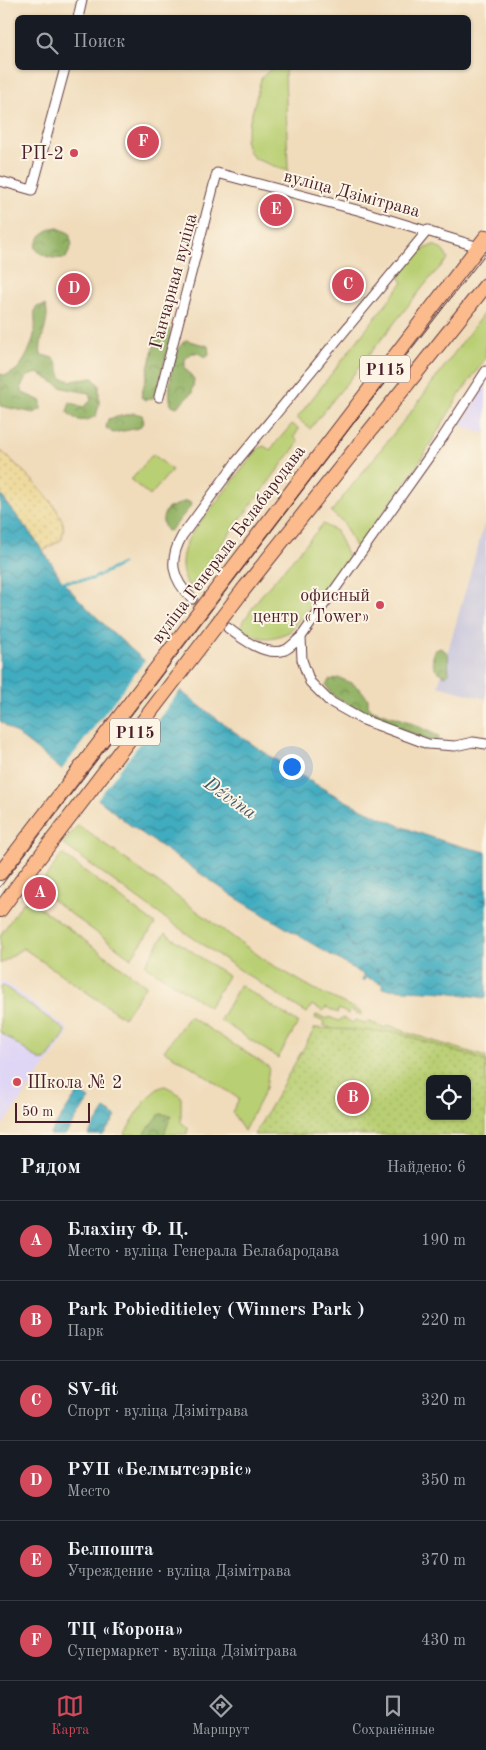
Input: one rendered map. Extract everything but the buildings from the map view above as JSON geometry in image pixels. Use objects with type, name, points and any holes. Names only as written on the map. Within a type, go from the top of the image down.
[{"type":"main road","name":"вуліца Генерала Белабародава","points":[[4,868],[484,244]]},
{"type":"main road","name":"Р115","points":[[0,910],[244,589],[486,285]]},
{"type":"street","points":[[79,15],[82,0]]},
{"type":"street","points":[[0,181],[32,190],[64,70]]},
{"type":"street","name":"вуліца Дзімітрава","points":[[217,173],[484,244]]},
{"type":"street","name":"Ганчарная вуліца","points":[[159,397],[217,173]]},
{"type":"street","points":[[192,599],[182,589],[176,579],[174,564],[175,548],[182,536],[237,461],[428,230]]},
{"type":"street","points":[[228,628],[245,641],[273,651],[286,650],[300,637],[442,437],[486,371]]},
{"type":"street","points":[[300,637],[302,660],[310,682],[329,701],[361,719],[428,744],[455,746],[473,742],[486,744]]},
{"type":"shaded area","points":[[486,384],[486,434],[461,426]]},
{"type":"shaded area","points":[[486,518],[486,699],[438,686]]},
{"type":"shaded area","name":"Школа № 2","points":[[4,981],[67,1028],[68,1034],[0,1129],[0,982]]},
{"type":"green space","points":[[269,70],[285,70],[288,171],[255,159],[249,152],[245,140],[261,79]]},
{"type":"green space","points":[[56,227],[69,233],[72,245],[66,258],[49,257],[35,248],[42,235]]},
{"type":"green space","points":[[433,245],[442,250],[448,259],[431,277],[310,429],[297,418],[403,282],[399,277],[419,252]]},
{"type":"green space","points":[[45,305],[47,317],[41,342],[41,355],[54,359],[59,368],[61,378],[72,381],[93,378],[99,385],[99,405],[96,416],[84,420],[74,418],[67,412],[70,402],[83,407],[91,401],[89,393],[63,388],[38,373],[28,376],[21,386],[23,393],[41,401],[41,409],[34,413],[0,406],[0,374],[7,375],[13,372],[24,360],[34,336],[36,307]]},
{"type":"green space","points":[[486,310],[486,358],[460,394],[417,466],[356,549],[343,522],[331,512],[410,413]]},
{"type":"green space","points":[[162,326],[170,329],[171,335],[159,385],[152,399],[145,400],[141,397],[156,337]]},
{"type":"green space","points":[[186,340],[208,346],[209,354],[205,357],[198,353],[192,353],[185,359],[185,368],[194,379],[192,393],[177,407],[171,405],[170,380],[177,352]]},
{"type":"green space","points":[[134,413],[142,415],[144,422],[139,428],[113,433],[106,428],[108,419]]},
{"type":"green space","points":[[292,424],[299,429],[294,437],[299,442],[208,562],[210,566],[189,587],[183,574],[182,561],[191,534],[259,448],[264,446],[270,450]]},
{"type":"green space","points":[[153,454],[172,470],[150,496],[131,480]]},
{"type":"green space","points":[[186,501],[191,503],[190,507],[171,530],[167,531],[163,520],[167,509]]},
{"type":"green space","points":[[323,524],[336,531],[349,558],[289,632],[275,637],[264,638],[252,635],[239,628],[259,598]]},
{"type":"green space","points":[[440,648],[448,653],[449,673],[445,676],[435,668],[433,663],[434,651]]},
{"type":"green space","points":[[339,678],[352,683],[362,691],[368,699],[368,705],[372,710],[407,721],[438,736],[439,739],[435,742],[422,738],[376,719],[333,696],[326,685],[329,680]]},
{"type":"green space","points":[[78,825],[269,963],[316,990],[362,1012],[361,1015],[350,1010],[348,1014],[339,1009],[337,1013],[326,1007],[323,1011],[312,1005],[307,1013],[245,973],[153,910],[63,844]]},
{"type":"green space","points":[[62,854],[155,924],[131,958],[44,894],[47,889],[41,884]]},
{"type":"green space","points":[[29,900],[146,985],[124,1018],[23,948],[0,964],[0,936],[23,902]]},
{"type":"green space","points":[[165,933],[228,976],[209,1007],[145,965]]},
{"type":"green space","points":[[240,985],[298,1023],[278,1058],[220,1020]]},
{"type":"green space","points":[[4,986],[65,1030],[65,1034],[46,1060],[39,1060],[0,1032],[0,987]]},
{"type":"green space","points":[[316,1015],[339,1021],[342,1018],[353,1023],[355,1020],[365,1024],[367,1021],[385,1028],[389,1025],[411,1034],[486,1057],[486,1083],[471,1078],[471,1075],[460,1075],[381,1051],[323,1025],[324,1022],[315,1018]]},
{"type":"green space","points":[[189,1016],[269,1067],[266,1088],[244,1131],[232,1112],[239,1099],[192,1067],[164,1051]]},
{"type":"green space","points":[[315,1028],[395,1032],[486,1061],[486,1135],[254,1135]]},
{"type":"green space","points":[[165,1086],[181,1096],[181,1122],[188,1128],[187,1134],[124,1135],[147,1099],[159,1088]]},
{"type":"green space","points":[[160,1114],[171,1115],[164,1135],[143,1135]]},
{"type":"sand","points":[[0,450],[36,484],[59,515],[63,526],[62,539],[43,551],[0,494]]},
{"type":"water","name":"Dźvina","points":[[0,494],[62,580],[78,598],[139,656],[221,722],[291,770],[366,811],[405,828],[445,842],[486,852],[486,998],[446,992],[385,989],[382,988],[383,984],[366,977],[364,981],[362,980],[364,975],[233,896],[130,825],[0,721]]},
{"type":"water","points":[[78,1092],[89,1099],[65,1135],[49,1135]]},
{"type":"water","points":[[105,1109],[116,1117],[103,1135],[88,1135]]},
{"type":"pier","points":[[146,659],[182,688],[96,801],[60,772]]},
{"type":"waterway","points":[[59,582],[92,579],[122,564]]},
{"type":"ferry route","points":[[486,901],[370,865],[344,872],[334,884],[329,902],[351,945],[377,969],[377,975],[392,979],[409,980],[427,969],[442,967],[486,979]]},
{"type":"tunnel","points":[[192,599],[222,623]]},
{"type":"tram line","points":[[0,887],[366,407],[486,253]]},
{"type":"place","name":"ТЦ «Корона»","points":[[143,142]]},
{"type":"place","name":"РП-2","points":[[74,153]]},
{"type":"place","name":"Белпошта","points":[[276,210]]},
{"type":"place","name":"SV-fit","points":[[348,285]]},
{"type":"place","name":"РУП «Белмытсэрвіс»","points":[[74,289]]},
{"type":"place","name":"офисный центр «Tower»","points":[[380,605]]},
{"type":"place","name":"Блахіну Ф. Ц.","points":[[40,893]]},
{"type":"place","name":"Школа № 2","points":[[17,1082]]},
{"type":"place","name":"Park Pobieditieley (Winners Park )","points":[[353,1098]]}]
